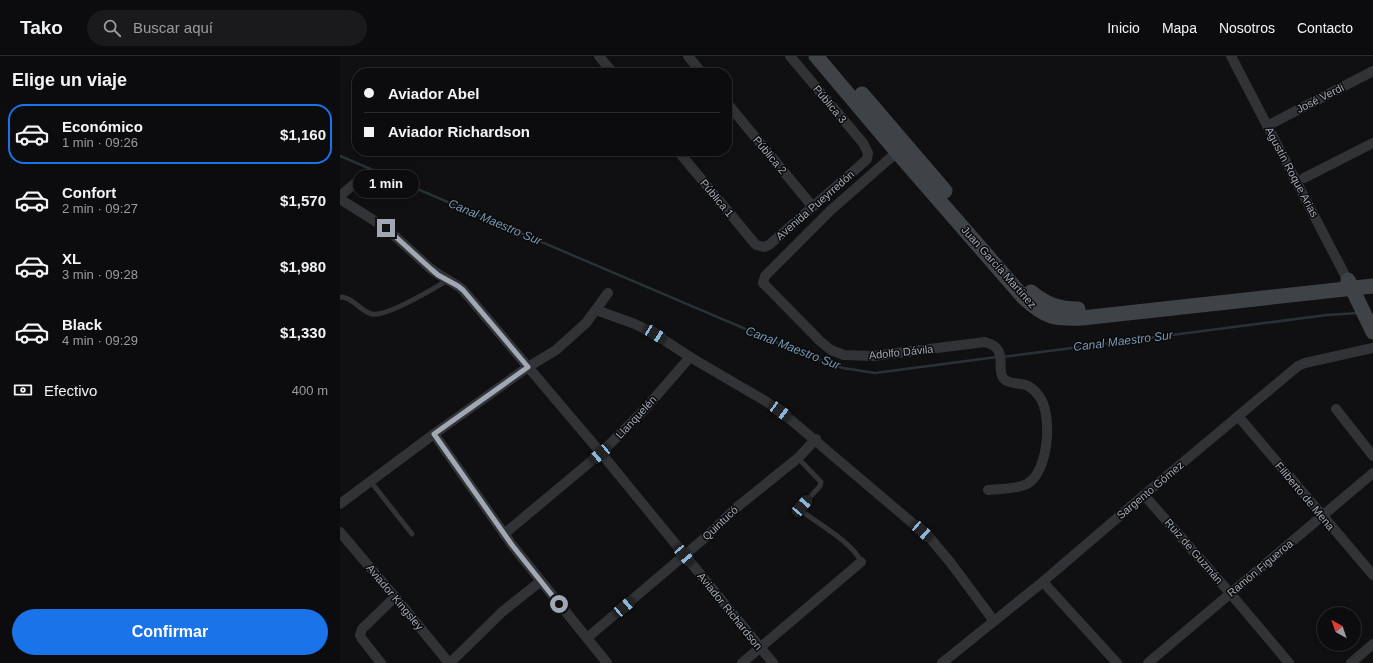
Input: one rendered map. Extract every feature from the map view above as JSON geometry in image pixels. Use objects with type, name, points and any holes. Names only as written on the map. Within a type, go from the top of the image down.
[{"type":"main road","name":"Juan García Martínez","points":[[816,56],[1024,298],[1035,308],[1048,316],[1064,319],[1082,318],[1350,284]]},
{"type":"main road","name":"Juan García Martínez","points":[[829,56],[1030,290],[1042,301],[1051,305],[1059,308],[1084,309],[1350,284]]},
{"type":"main road","points":[[1350,284],[1373,276]]},
{"type":"main road","points":[[1350,284],[1373,286]]},
{"type":"main road","points":[[1350,284],[1373,331]]},
{"type":"street","points":[[599,56],[609,68]]},
{"type":"street","points":[[688,56],[698,68]]},
{"type":"street","name":"Pública 3","points":[[790,56],[863,143],[868,153]]},
{"type":"street","name":"Agustín Roque Arias","points":[[1231,56],[1350,284]]},
{"type":"street","name":"José Verdi","points":[[1267,126],[1373,71]]},
{"type":"street","name":"Pública 2","points":[[732,109],[814,207]]},
{"type":"street","points":[[1304,178],[1373,143]]},
{"type":"street","name":"Adolfo Dávila","points":[[897,152],[831,210],[765,276],[763,283],[820,342],[831,350],[844,355],[873,356],[986,342],[993,344],[997,348],[1004,379],[1009,382],[1027,385],[1040,398],[1045,407],[1046,442],[1042,465],[1037,475],[1028,483],[1020,486],[988,490]]},
{"type":"street","name":"Avenida Pueyrredón","points":[[756,244],[764,247],[769,245],[864,162],[868,153]]},
{"type":"street","name":"Pública 1","points":[[682,156],[756,244]]},
{"type":"street","points":[[340,196],[360,179]]},
{"type":"street","name":"Aviador Richardson","points":[[340,199],[386,228],[431,269],[463,290],[773,663]]},
{"type":"street","points":[[341,502],[528,367],[556,350],[586,323],[608,293]]},
{"type":"street","points":[[596,310],[644,328],[664,339],[690,357],[767,402],[816,439],[930,538],[994,621]]},
{"type":"street","name":"Sargento Gómez","points":[[942,663],[1043,582],[1298,366],[1305,363],[1373,348]]},
{"type":"street","name":"Llanquelén","points":[[504,534],[600,454],[645,409],[690,357]]},
{"type":"street","points":[[1336,409],[1373,456]]},
{"type":"street","name":"Filiberto de Mena","points":[[1238,416],[1322,516],[1369,564],[1373,575]]},
{"type":"street","points":[[434,434],[504,534],[607,663]]},
{"type":"street","name":"Quintucó","points":[[587,638],[707,536],[736,508],[798,458],[816,439]]},
{"type":"street","name":"Ramón Figueroa","points":[[1148,663],[1373,473]]},
{"type":"street","name":"Ruiz de Guzmán","points":[[1144,495],[1289,663]]},
{"type":"street","name":"Aviador Kingsley","points":[[340,532],[450,663]]},
{"type":"street","points":[[742,663],[862,562]]},
{"type":"street","points":[[450,663],[497,617],[541,581]]},
{"type":"street","points":[[1043,582],[1117,663]]},
{"type":"street","points":[[381,663],[360,635],[362,629],[395,597]]},
{"type":"street","points":[[1351,663],[1373,644]]},
{"type":"lane","points":[[340,297],[346,297],[366,312],[382,314],[448,280]]},
{"type":"lane","points":[[798,458],[821,482],[820,486],[801,509],[849,546],[862,562]]},
{"type":"lane","points":[[370,482],[412,534]]},
{"type":"waterway","name":"Canal Maestro Sur","points":[[340,156],[811,357],[843,368],[875,373],[997,357]]},
{"type":"waterway","name":"Canal Maestro Sur","points":[[1002,357],[1327,315],[1358,313]]},
{"type":"route","points":[[386,228],[438,275],[463,290],[528,367],[434,434],[512,545],[559,604]]}]
